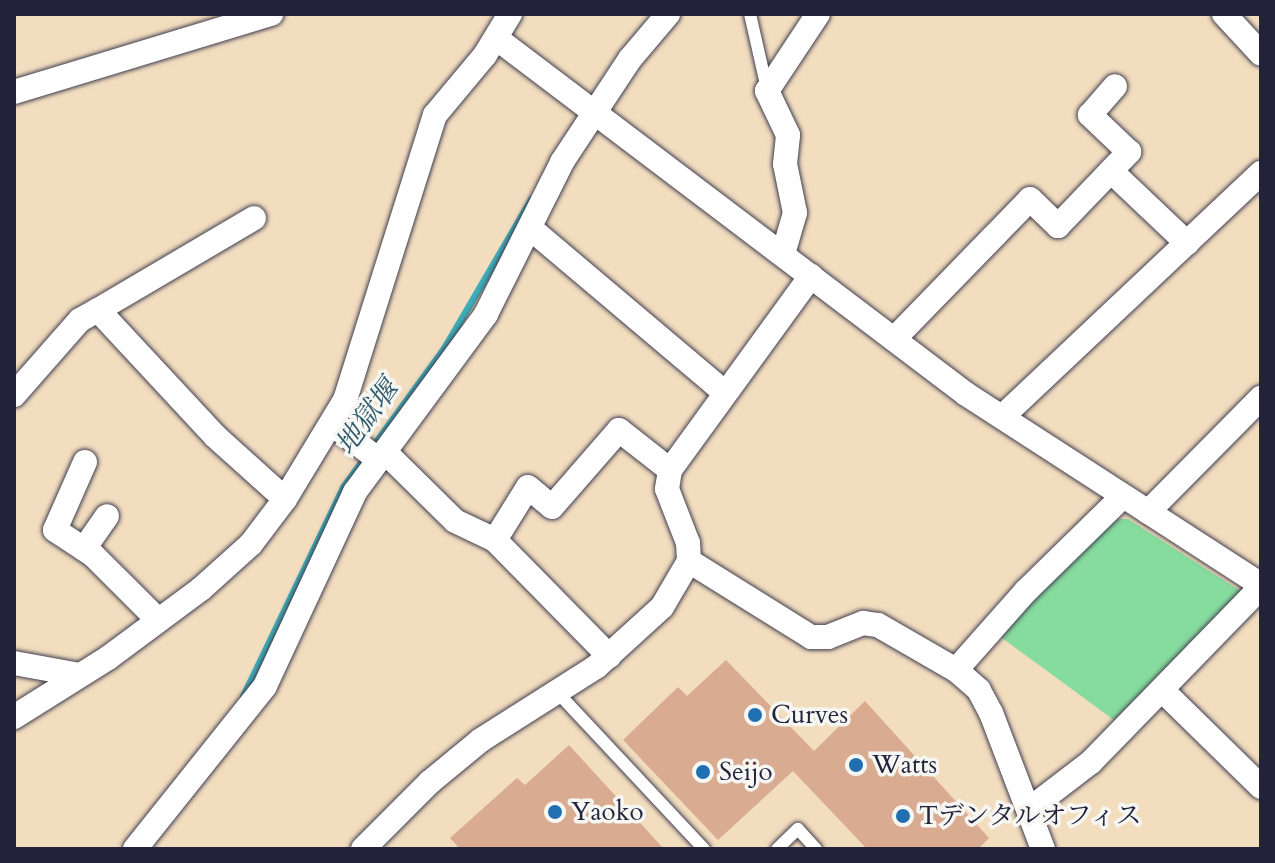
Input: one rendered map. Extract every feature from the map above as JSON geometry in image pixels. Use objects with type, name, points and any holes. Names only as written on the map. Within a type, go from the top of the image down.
[{"type":"street","points":[[14,92],[271,14]]},
{"type":"street","points":[[14,717],[158,620],[237,558],[285,499],[345,400],[423,142],[435,115],[496,38],[510,14]]},
{"type":"street","points":[[135,849],[265,686],[340,517],[486,314],[594,111],[668,14]]},
{"type":"street","points":[[783,254],[795,213],[785,164],[788,135],[767,91],[818,14]]},
{"type":"street","points":[[1224,14],[1261,54]]},
{"type":"street","points":[[496,38],[1002,417],[1261,586],[1163,691],[1091,762],[1031,808]]},
{"type":"street","points":[[894,339],[1030,199],[1058,226],[1129,152],[1090,115],[1115,86]]},
{"type":"street","points":[[1111,171],[1187,243]]},
{"type":"street","points":[[1002,417],[1261,173]]},
{"type":"street","points":[[14,395],[80,320],[254,218]]},
{"type":"street","points":[[530,228],[724,392]]},
{"type":"street","points":[[363,849],[430,782],[481,740],[558,693],[609,656],[662,607],[689,561],[688,543],[667,489],[670,470],[811,276]]},
{"type":"street","points":[[98,310],[215,436],[285,499]]},
{"type":"street","points":[[1148,512],[1261,398]]},
{"type":"street","points":[[332,424],[382,456],[455,521],[495,540],[609,656]]},
{"type":"street","points":[[495,540],[528,487],[552,507],[619,430],[670,470]]},
{"type":"street","points":[[85,462],[55,530],[84,549],[158,620]]},
{"type":"street","points":[[956,670],[1026,591],[1122,497]]},
{"type":"street","points":[[84,549],[107,516]]},
{"type":"street","points":[[689,561],[811,637],[828,637],[863,623],[878,625],[956,670],[979,690],[1031,808],[1043,849]]},
{"type":"street","points":[[14,663],[80,675]]},
{"type":"street","points":[[1163,691],[1261,787]]},
{"type":"lane","points":[[750,14],[767,91]]},
{"type":"lane","points":[[558,693],[704,849]]},
{"type":"lane","points":[[777,849],[798,829],[816,849]]},
{"type":"green space","points":[[1115,519],[1128,519],[1242,592],[1118,723],[998,635]]},
{"type":"building","points":[[726,660],[814,751],[865,701],[989,838],[978,849],[867,849],[793,771],[718,840],[623,740],[678,687],[687,696]]},
{"type":"building","name":"Yaoko","points":[[569,745],[664,849],[460,849],[450,838],[517,778],[525,785]]},
{"type":"waterway","name":"地獄堰","points":[[243,696],[343,487],[444,348],[531,199]]},
{"type":"place","name":"Curves","points":[[755,715]]},
{"type":"place","name":"Watts","points":[[856,765]]},
{"type":"place","name":"Seijo","points":[[703,772]]},
{"type":"place","name":"Yaoko","points":[[555,812]]},
{"type":"place","name":"Tデンタルオフィス","points":[[903,816]]}]
